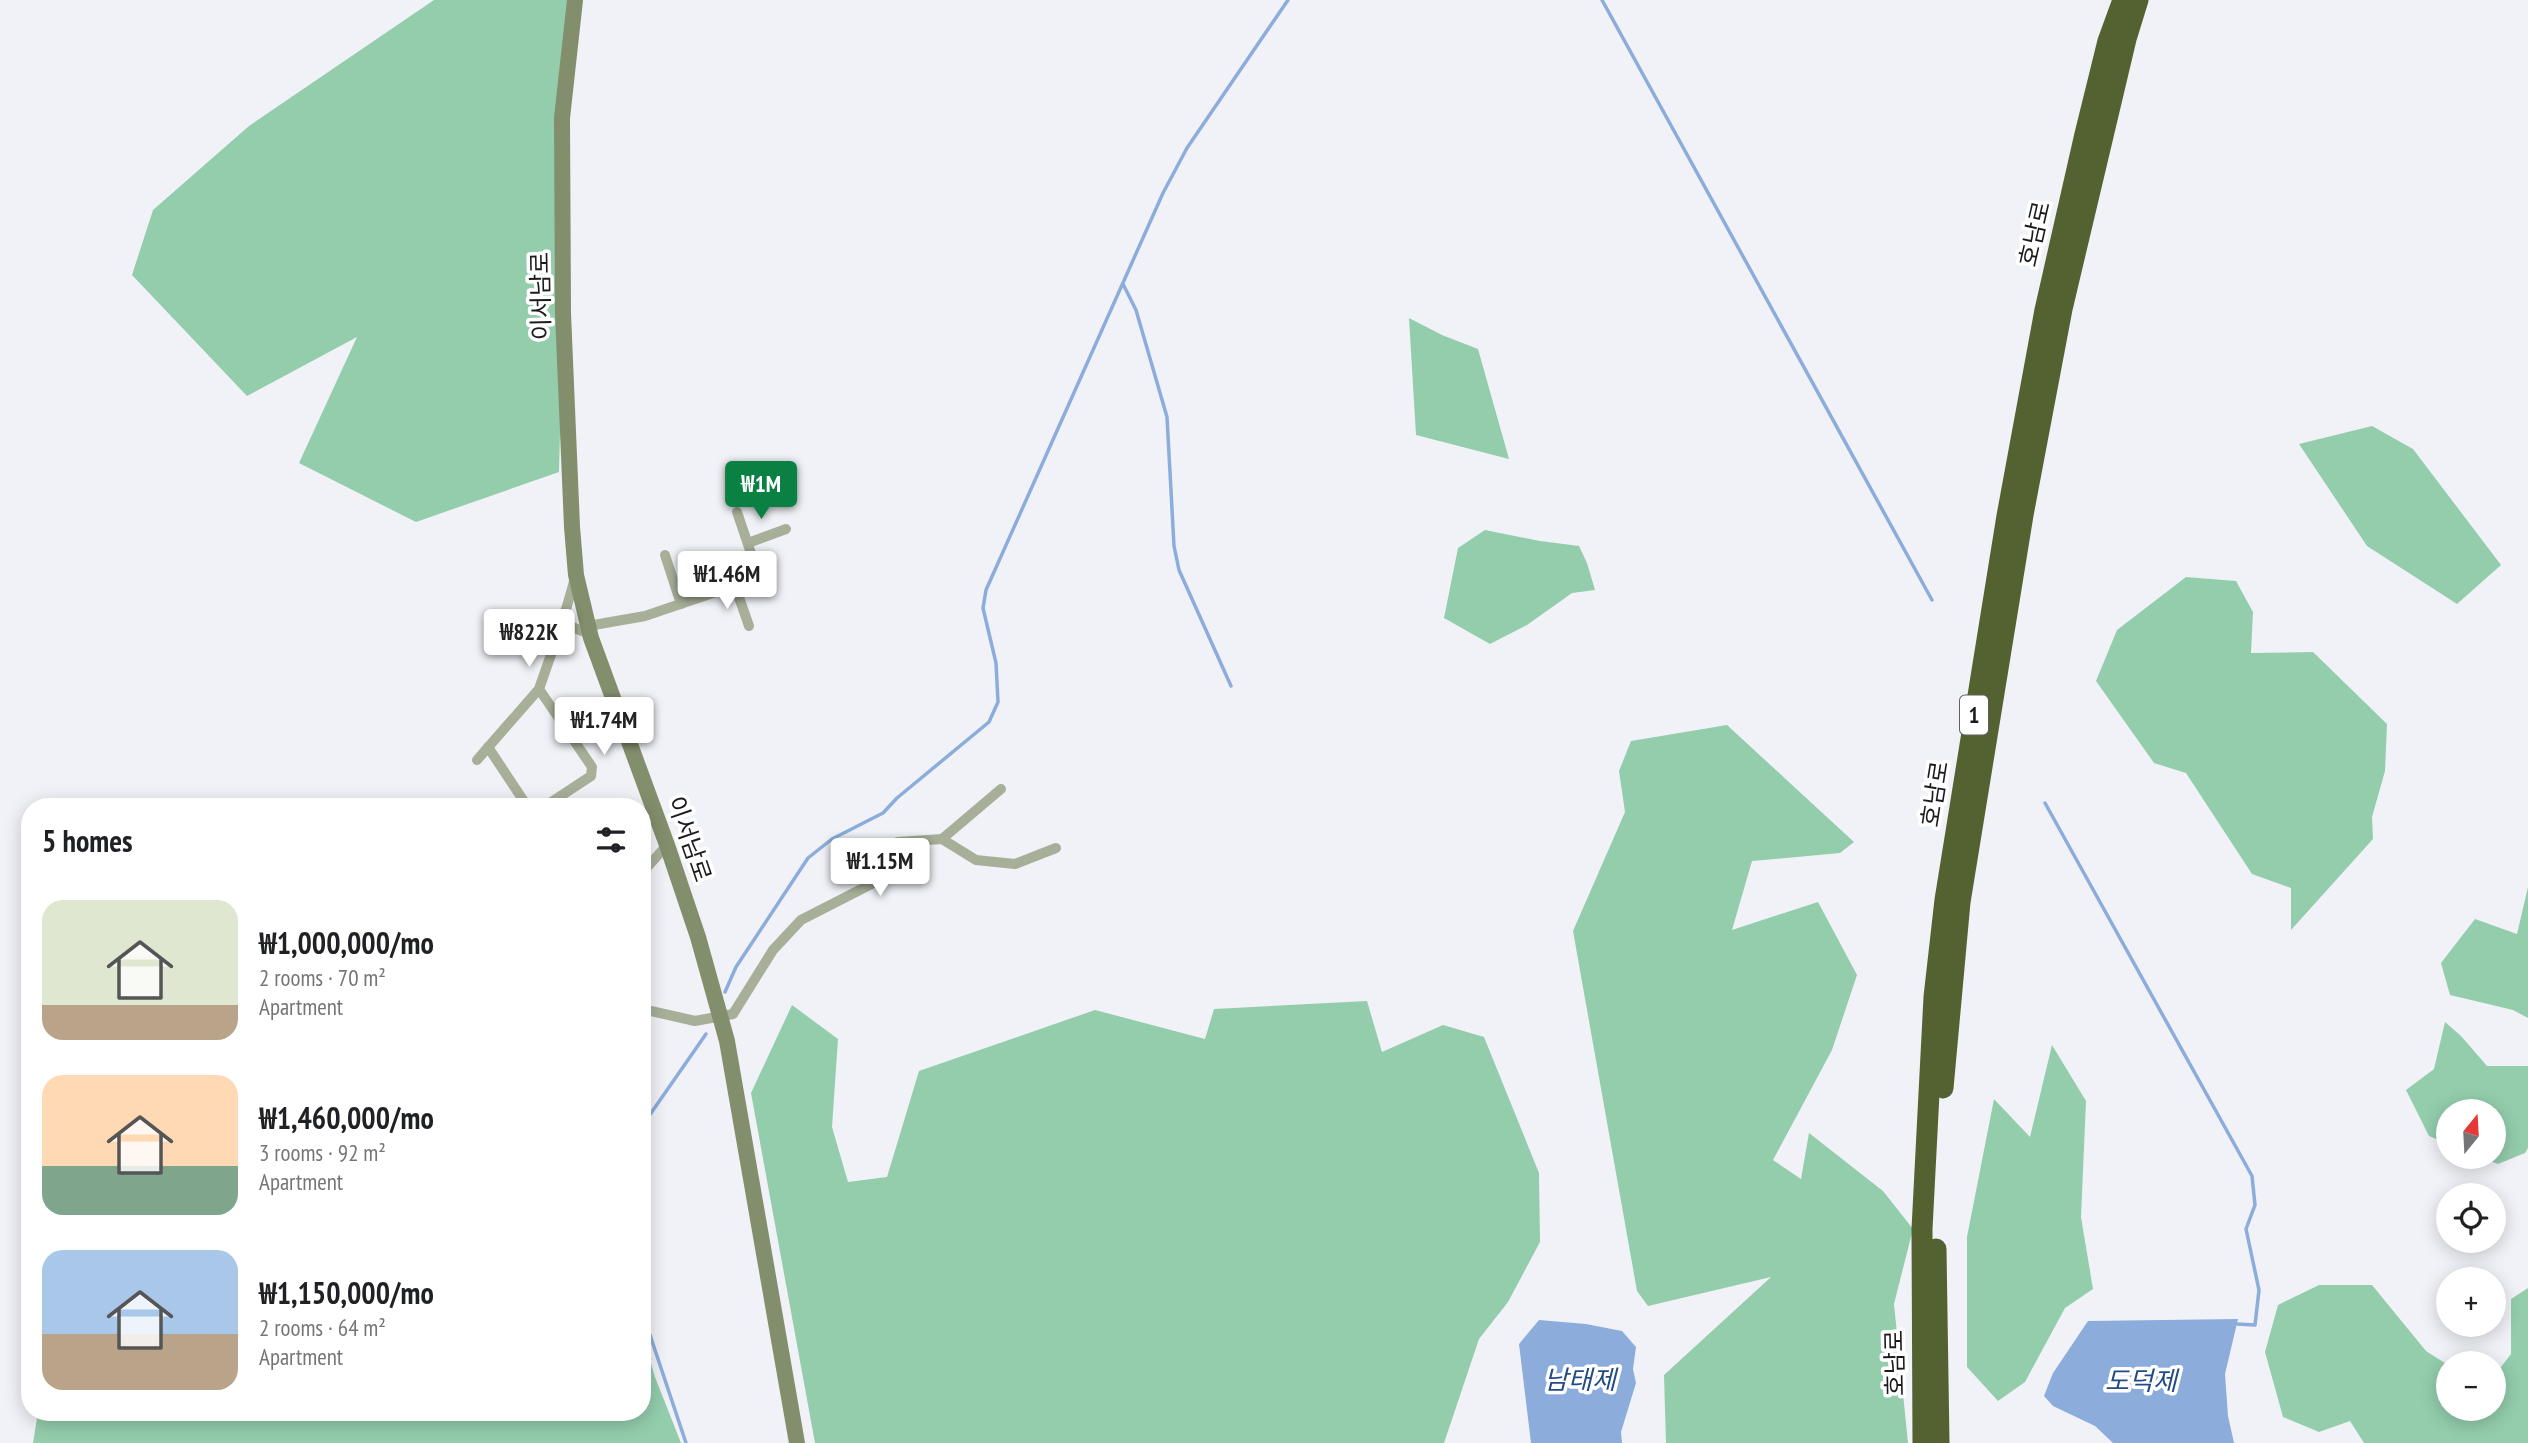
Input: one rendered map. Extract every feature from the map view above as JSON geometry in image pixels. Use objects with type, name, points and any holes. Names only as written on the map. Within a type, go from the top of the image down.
[{"type":"highway","name":"호남로","points":[[1923,1443],[1922,1229],[1934,997],[1945,900],[2007,516],[2045,310],[2108,41],[2123,0]]},
{"type":"highway","name":"호남로","points":[[1940,1443],[1936,1243],[1941,1109],[1960,902],[2023,515],[2062,309],[2126,39],[2138,0]]},
{"type":"main road","name":"이서남로","points":[[575,0],[562,132],[563,313],[576,575],[589,630],[650,798]]},
{"type":"main road","name":"이서남로","points":[[651,801],[705,957],[727,1041],[797,1443]]},
{"type":"street","points":[[560,629],[572,627],[589,630],[646,616],[754,579],[757,571],[737,512]]},
{"type":"street","points":[[748,543],[786,528]]},
{"type":"street","points":[[665,555],[681,604]]},
{"type":"street","points":[[477,760],[539,689],[576,575]]},
{"type":"street","points":[[735,586],[750,626]]},
{"type":"street","points":[[539,689],[593,767],[590,776],[557,798]]},
{"type":"street","points":[[488,747],[522,798]]},
{"type":"street","points":[[943,839],[1002,789]]},
{"type":"street","points":[[651,1011],[695,1021],[733,1014],[773,950],[801,920],[891,874],[898,842],[943,839],[976,860],[1015,864],[1056,848]]},
{"type":"street","points":[[651,863],[667,845]]},
{"type":"green space","points":[[434,0],[575,0],[562,118],[563,313],[559,472],[416,522],[299,463],[357,337],[247,396],[132,275],[153,210],[249,126]]},
{"type":"green space","points":[[1409,318],[1478,349],[1509,459],[1416,435]]},
{"type":"green space","points":[[2372,426],[2413,449],[2501,565],[2457,604],[2367,546],[2299,444]]},
{"type":"green space","points":[[1485,530],[1579,546],[1595,590],[1572,593],[1527,625],[1490,644],[1444,618],[1458,548]]},
{"type":"green space","points":[[2186,577],[2236,581],[2253,612],[2251,653],[2313,652],[2387,724],[2385,771],[2372,817],[2373,839],[2291,930],[2291,888],[2252,874],[2186,773],[2154,763],[2096,681],[2117,630]]},
{"type":"green space","points":[[1727,725],[1854,842],[1840,853],[1752,861],[1732,930],[1818,902],[1857,975],[1832,1050],[1773,1160],[1801,1179],[1809,1133],[1883,1191],[1913,1229],[1894,1304],[1908,1443],[1666,1443],[1664,1375],[1771,1277],[1648,1306],[1637,1291],[1573,931],[1625,812],[1619,771],[1631,741]]},
{"type":"green space","points":[[2528,887],[2528,1018],[2513,1010],[2450,995],[2441,963],[2475,919],[2517,934]]},
{"type":"green space","points":[[1367,1001],[1382,1052],[1443,1025],[1484,1037],[1539,1173],[1540,1242],[1508,1302],[1479,1339],[1444,1443],[815,1443],[751,1093],[792,1005],[838,1039],[832,1127],[848,1182],[887,1177],[919,1071],[1095,1010],[1205,1039],[1214,1009]]},
{"type":"green space","points":[[2445,1022],[2487,1066],[2528,1066],[2528,1148],[2525,1153],[2506,1161],[2506,1099],[2436,1099],[2436,1139],[2429,1136],[2406,1090],[2434,1069]]},
{"type":"green space","points":[[2052,1045],[2086,1101],[2081,1217],[2093,1289],[2065,1308],[2025,1382],[1998,1401],[1967,1367],[1967,1237],[1994,1099],[2030,1137]]},
{"type":"green space","points":[[2319,1285],[2372,1285],[2426,1351],[2436,1357],[2436,1421],[2506,1421],[2506,1360],[2511,1354],[2511,1299],[2528,1288],[2528,1443],[2364,1443],[2350,1421],[2319,1432],[2283,1417],[2265,1352],[2278,1305]]},
{"type":"green space","points":[[651,1363],[681,1443],[33,1443],[37,1421],[651,1421]]},
{"type":"water","name":"도덕제","points":[[2238,1319],[2225,1374],[2228,1416],[2234,1443],[2113,1443],[2095,1426],[2053,1406],[2044,1396],[2053,1373],[2088,1321]]},
{"type":"water","name":"남태제","points":[[1539,1320],[1586,1324],[1622,1331],[1636,1347],[1633,1369],[1636,1383],[1621,1432],[1622,1443],[1531,1443],[1519,1344]]},
{"type":"waterway","points":[[725,992],[736,967],[808,858],[832,839],[883,813],[897,798],[989,722],[998,702],[996,663],[983,608],[986,590],[1163,193],[1187,148],[1288,0]]},
{"type":"waterway","points":[[1602,0],[1932,600]]},
{"type":"waterway","points":[[1123,284],[1136,310],[1167,417],[1174,546],[1179,570],[1231,686]]},
{"type":"waterway","points":[[2045,803],[2252,1176],[2255,1205],[2246,1229],[2259,1290],[2255,1325],[2237,1324]]},
{"type":"waterway","points":[[651,1113],[706,1034]]},
{"type":"waterway","points":[[651,1338],[686,1443]]}]
